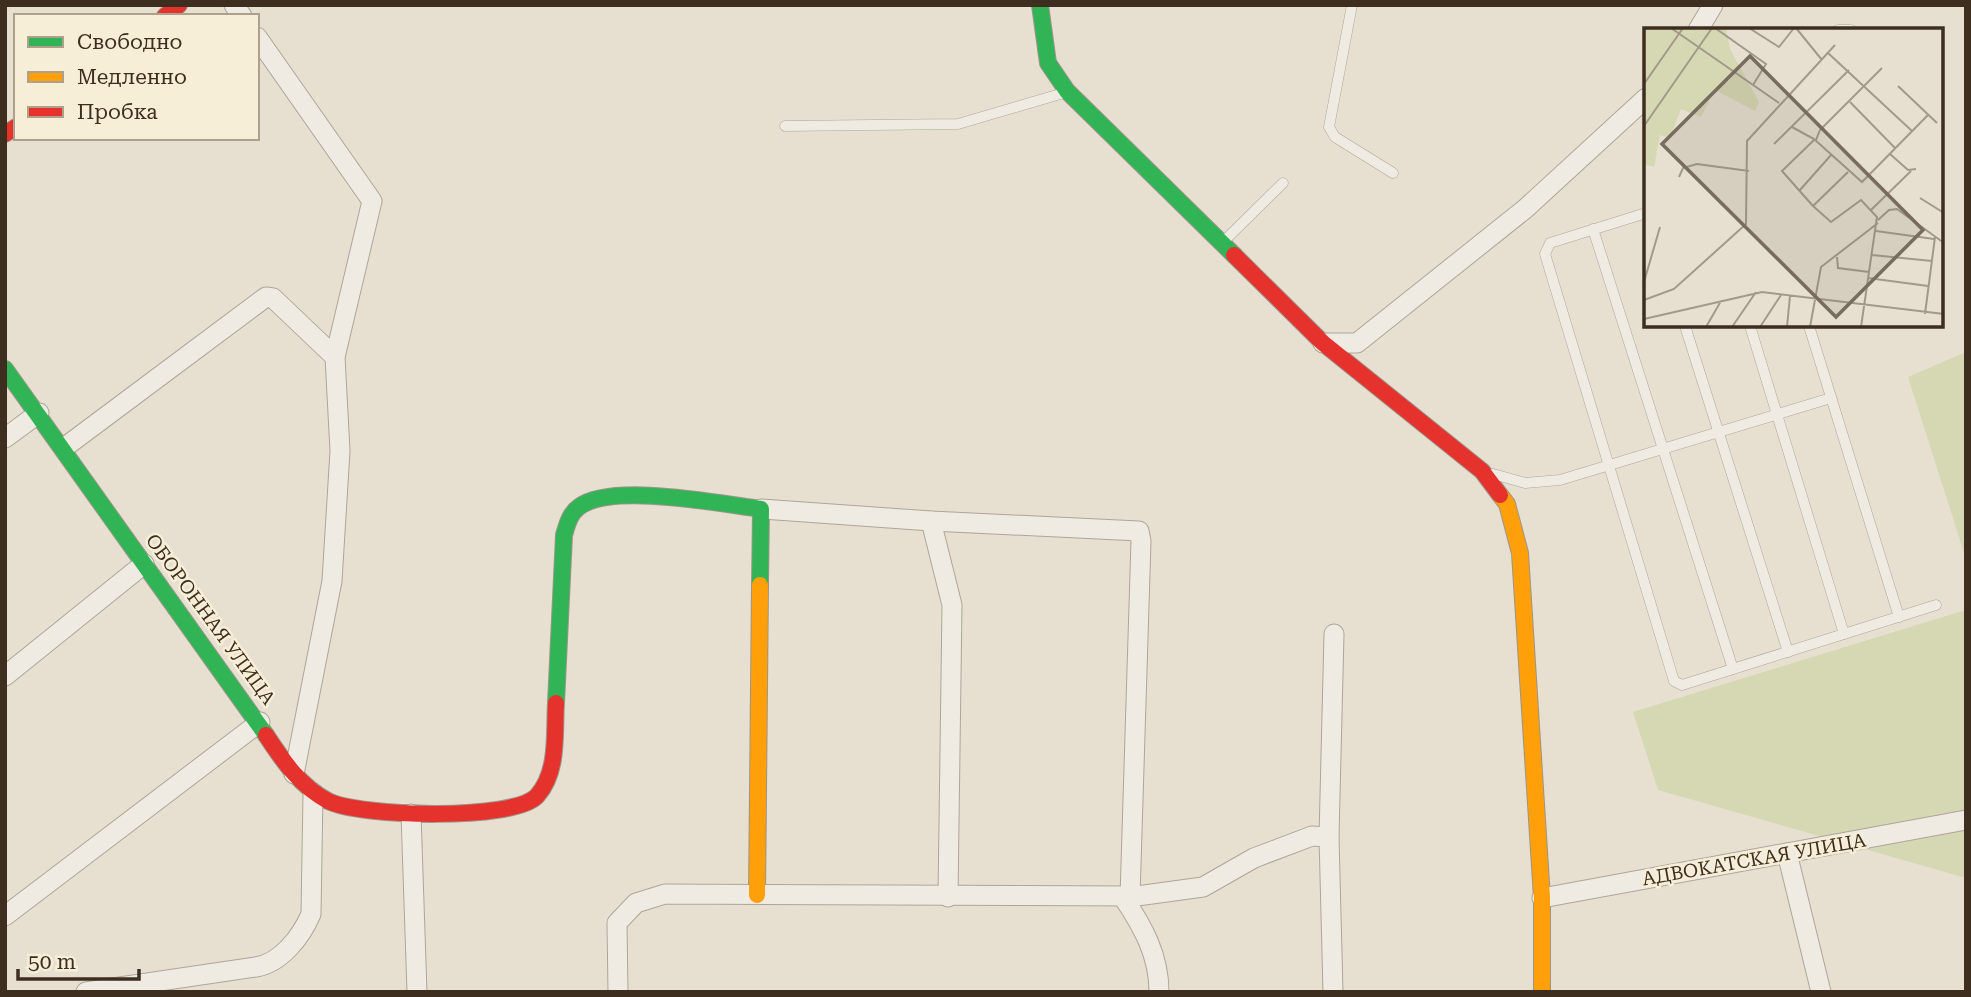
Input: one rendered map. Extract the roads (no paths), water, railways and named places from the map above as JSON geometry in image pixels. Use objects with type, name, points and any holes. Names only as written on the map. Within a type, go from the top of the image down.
[{"type":"street","points":[[1040,5],[1048,63],[1067,92],[1323,343],[1482,471],[1507,504],[1520,553],[1542,898],[1542,992]]},
{"type":"street","points":[[1699,28],[1713,5]]},
{"type":"street","points":[[259,40],[372,201],[335,357],[340,451],[332,581],[294,774]]},
{"type":"street","points":[[1323,343],[1357,343],[1525,209],[1644,100]]},
{"type":"street","points":[[65,447],[265,297],[273,298],[335,357]]},
{"type":"street","name":"ОБОРОННАЯ УЛИЦА","points":[[5,369],[65,447],[144,564],[260,722],[294,774],[313,793],[338,806],[411,814],[524,809],[542,795],[552,773],[564,535],[569,517],[582,504],[618,495],[761,509]]},
{"type":"street","points":[[5,438],[39,413]]},
{"type":"street","points":[[757,895],[761,509],[931,522],[1139,531],[1141,541],[1127,897],[1152,947],[1159,992]]},
{"type":"street","points":[[931,522],[952,605],[948,897]]},
{"type":"street","points":[[5,676],[144,564]]},
{"type":"street","points":[[1333,992],[1329,837],[1334,634]]},
{"type":"street","points":[[5,916],[260,722]]},
{"type":"street","points":[[86,992],[268,965],[278,958],[304,928],[311,914],[313,793]]},
{"type":"street","points":[[411,814],[416,992]]},
{"type":"street","name":"АДВОКАТСКАЯ УЛИЦА","points":[[1542,898],[1966,820]]},
{"type":"street","points":[[618,992],[617,923],[636,903],[665,894],[1127,897],[1203,887],[1254,858],[1312,836],[1329,837]]},
{"type":"street","points":[[1787,853],[1821,992]]},
{"type":"lane","points":[[1352,5],[1329,127],[1335,137],[1393,173]]},
{"type":"lane","points":[[785,126],[958,124],[1067,92]]},
{"type":"lane","points":[[1222,244],[1283,183]]},
{"type":"lane","points":[[1644,213],[1550,243],[1545,254],[1674,681],[1682,685],[1936,605]]},
{"type":"lane","points":[[1593,229],[1733,669]]},
{"type":"lane","points":[[1685,327],[1788,652]]},
{"type":"lane","points":[[1750,327],[1844,634]]},
{"type":"lane","points":[[1809,327],[1899,617]]},
{"type":"lane","points":[[1482,471],[1525,483],[1560,480],[1831,398]]}]
